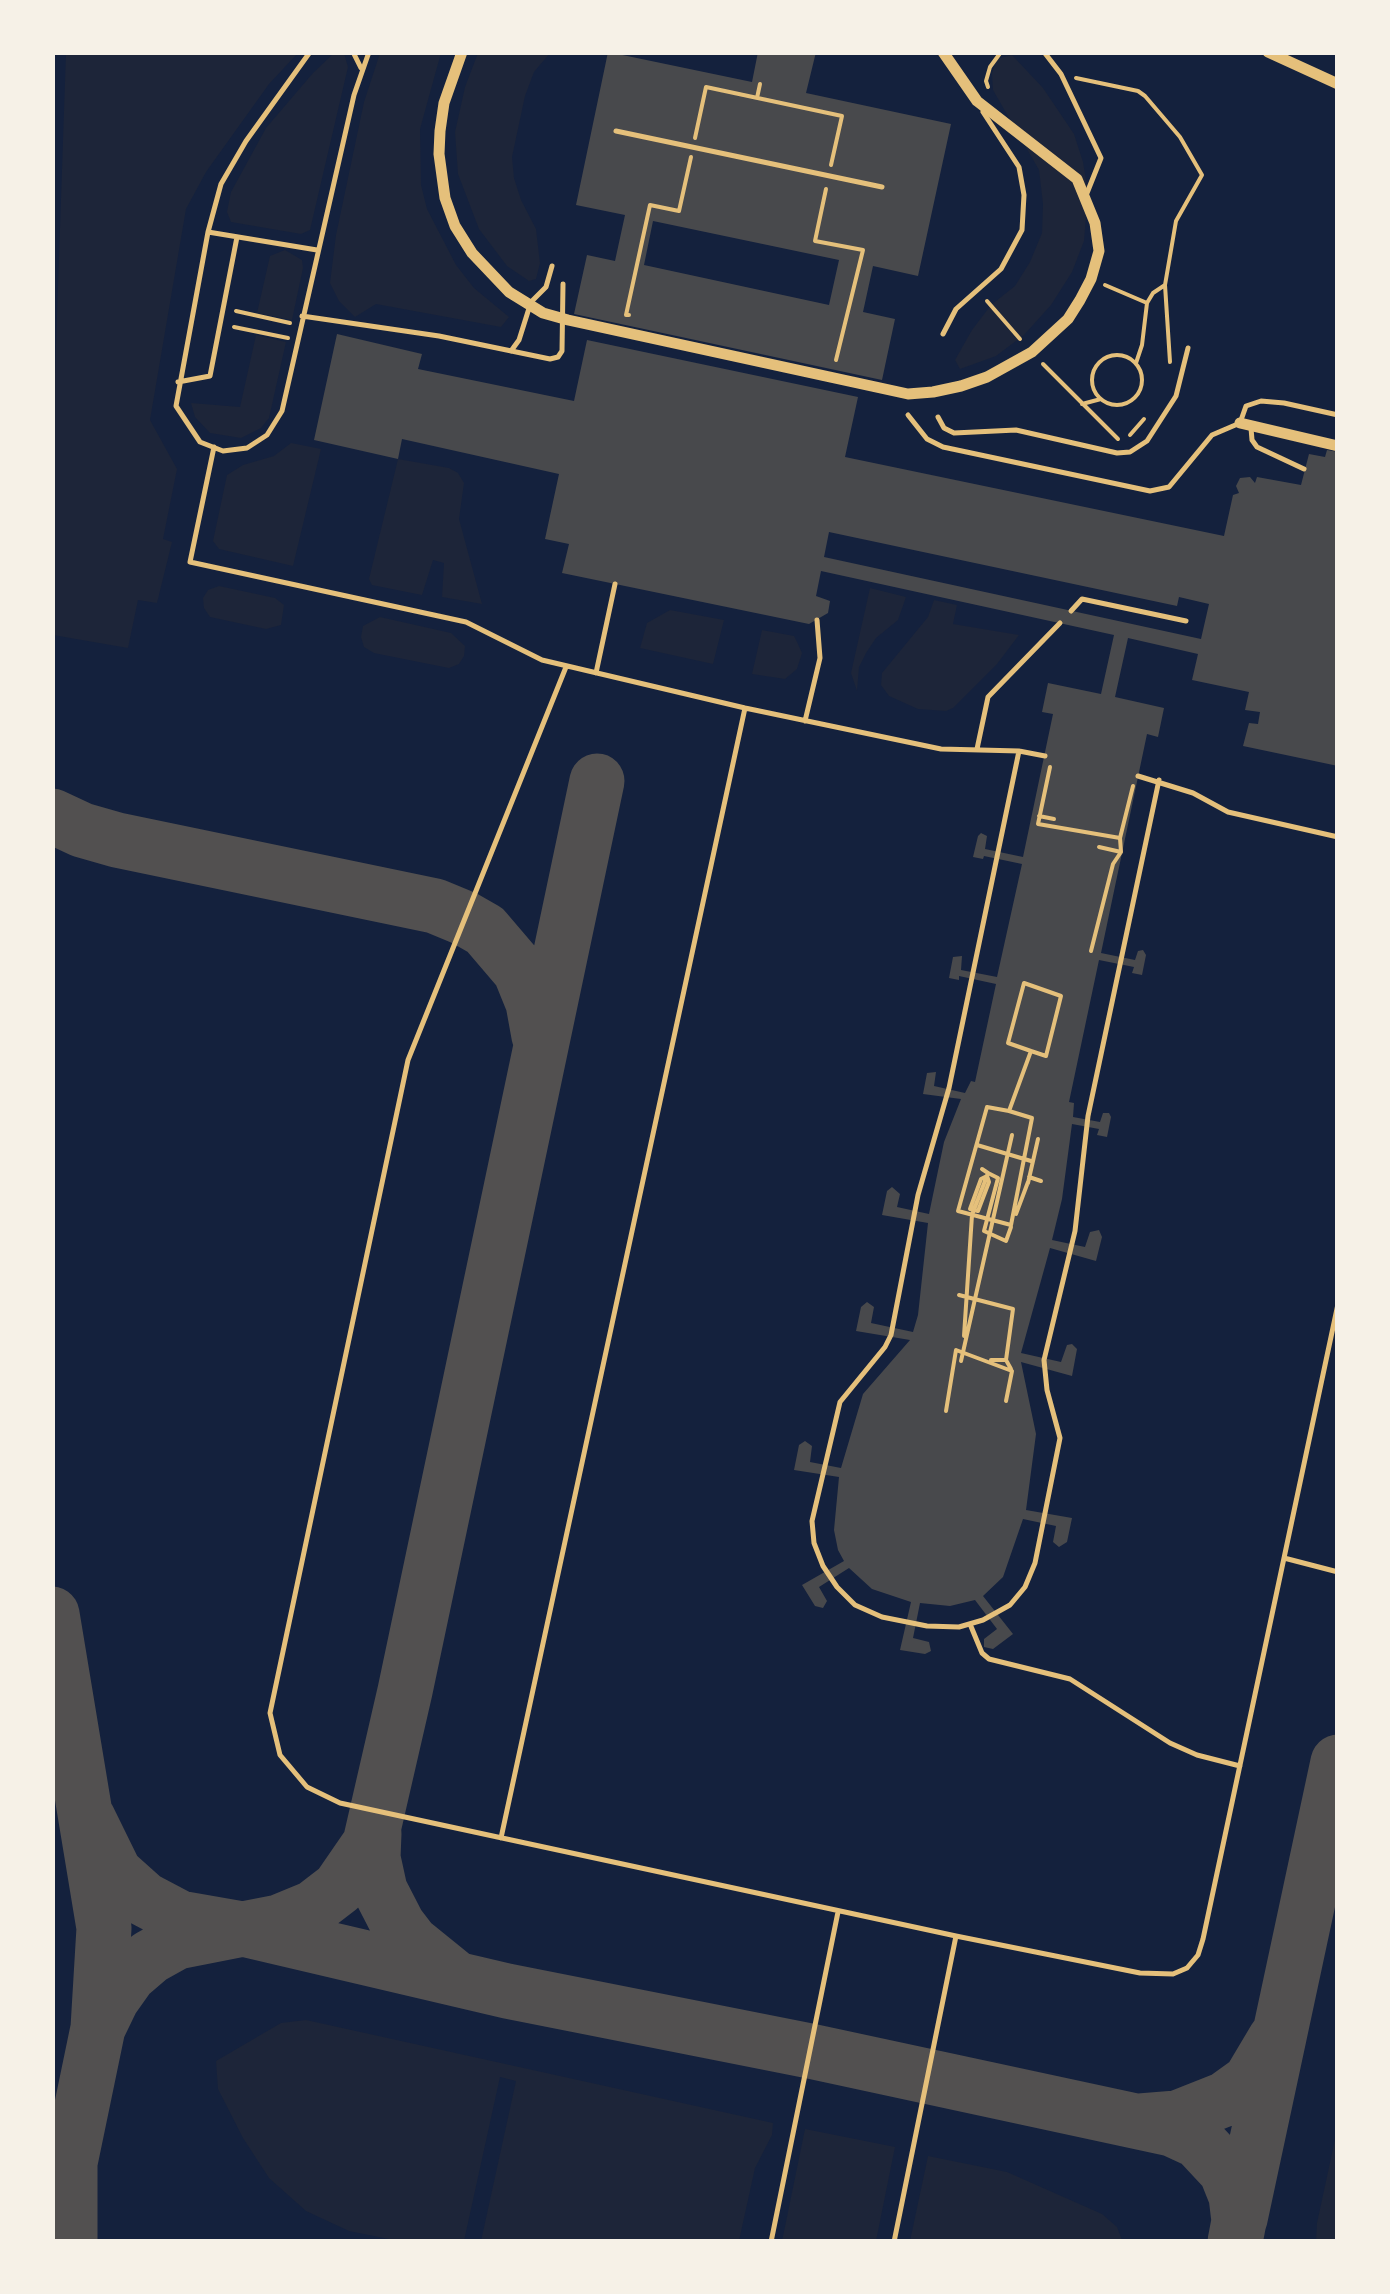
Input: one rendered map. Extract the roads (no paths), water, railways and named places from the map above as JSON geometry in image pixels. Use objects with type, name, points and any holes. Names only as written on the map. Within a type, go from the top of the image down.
[{"type":"street","points":[[462,52],[444,102],[440,131],[444,198],[455,226],[490,274],[509,292],[544,313],[886,391],[932,392],[987,376],[1032,352],[1068,319],[1091,279],[1098,252],[1086,196],[1064,166],[977,100],[944,52]]},
{"type":"street","points":[[1268,52],[1338,84]]},
{"type":"street","points":[[1246,424],[1338,446]]},
{"type":"lane","points":[[310,52],[246,141],[221,184],[208,232],[176,406],[200,442],[223,451],[247,448],[266,435],[282,411],[361,68],[369,52]]},
{"type":"lane","points":[[354,52],[361,68]]},
{"type":"lane","points":[[1044,52],[1061,74],[1101,158],[1086,196]]},
{"type":"lane","points":[[943,334],[956,309],[1002,269],[1022,230],[1024,194],[1014,156],[996,136],[977,100]]},
{"type":"lane","points":[[616,131],[882,186]]},
{"type":"lane","points":[[208,232],[317,250]]},
{"type":"lane","points":[[178,382],[210,376],[237,236]]},
{"type":"lane","points":[[511,351],[519,340],[531,302],[546,288],[552,266]]},
{"type":"lane","points":[[302,316],[432,335],[543,359],[558,357],[562,350],[563,284]]},
{"type":"lane","points":[[938,417],[944,428],[954,433],[1016,430],[1130,452],[1147,441],[1176,396],[1188,348]]},
{"type":"lane","points":[[1304,469],[1257,447],[1246,424],[1246,406],[1284,403],[1338,415]]},
{"type":"lane","points":[[908,415],[927,438],[943,447],[1150,491],[1169,487],[1212,435],[1246,424]]},
{"type":"lane","points":[[214,448],[190,562],[466,622],[542,660],[745,708],[926,746],[1045,756]]},
{"type":"lane","points":[[596,674],[615,584]]},
{"type":"lane","points":[[1071,611],[1082,598],[1186,620]]},
{"type":"lane","points":[[806,721],[820,658],[817,620]]},
{"type":"lane","points":[[977,750],[988,697],[1060,623]]},
{"type":"lane","points":[[566,667],[408,1060],[270,1713],[280,1756],[296,1778],[322,1797],[838,1912],[1140,1973],[1173,1974],[1187,1968],[1198,1955],[1203,1939],[1338,1304]]},
{"type":"lane","points":[[501,1838],[745,708]]},
{"type":"lane","points":[[1019,751],[948,1088],[918,1195],[890,1335],[885,1347],[840,1402],[812,1521],[814,1544],[822,1566],[837,1588],[855,1605],[882,1617],[927,1626],[983,1620],[1010,1604],[1025,1586],[1035,1564],[1060,1438],[1046,1390],[1044,1360],[1075,1231],[1088,1116],[1158,780]]},
{"type":"lane","points":[[1138,776],[1193,793],[1228,812],[1338,837]]},
{"type":"lane","points":[[1284,1558],[1338,1572]]},
{"type":"lane","points":[[970,1624],[982,1653],[996,1663],[1070,1679],[1170,1743],[1240,1766]]},
{"type":"lane","points":[[771,2242],[838,1912]]},
{"type":"lane","points":[[894,2242],[956,1936]]}]
